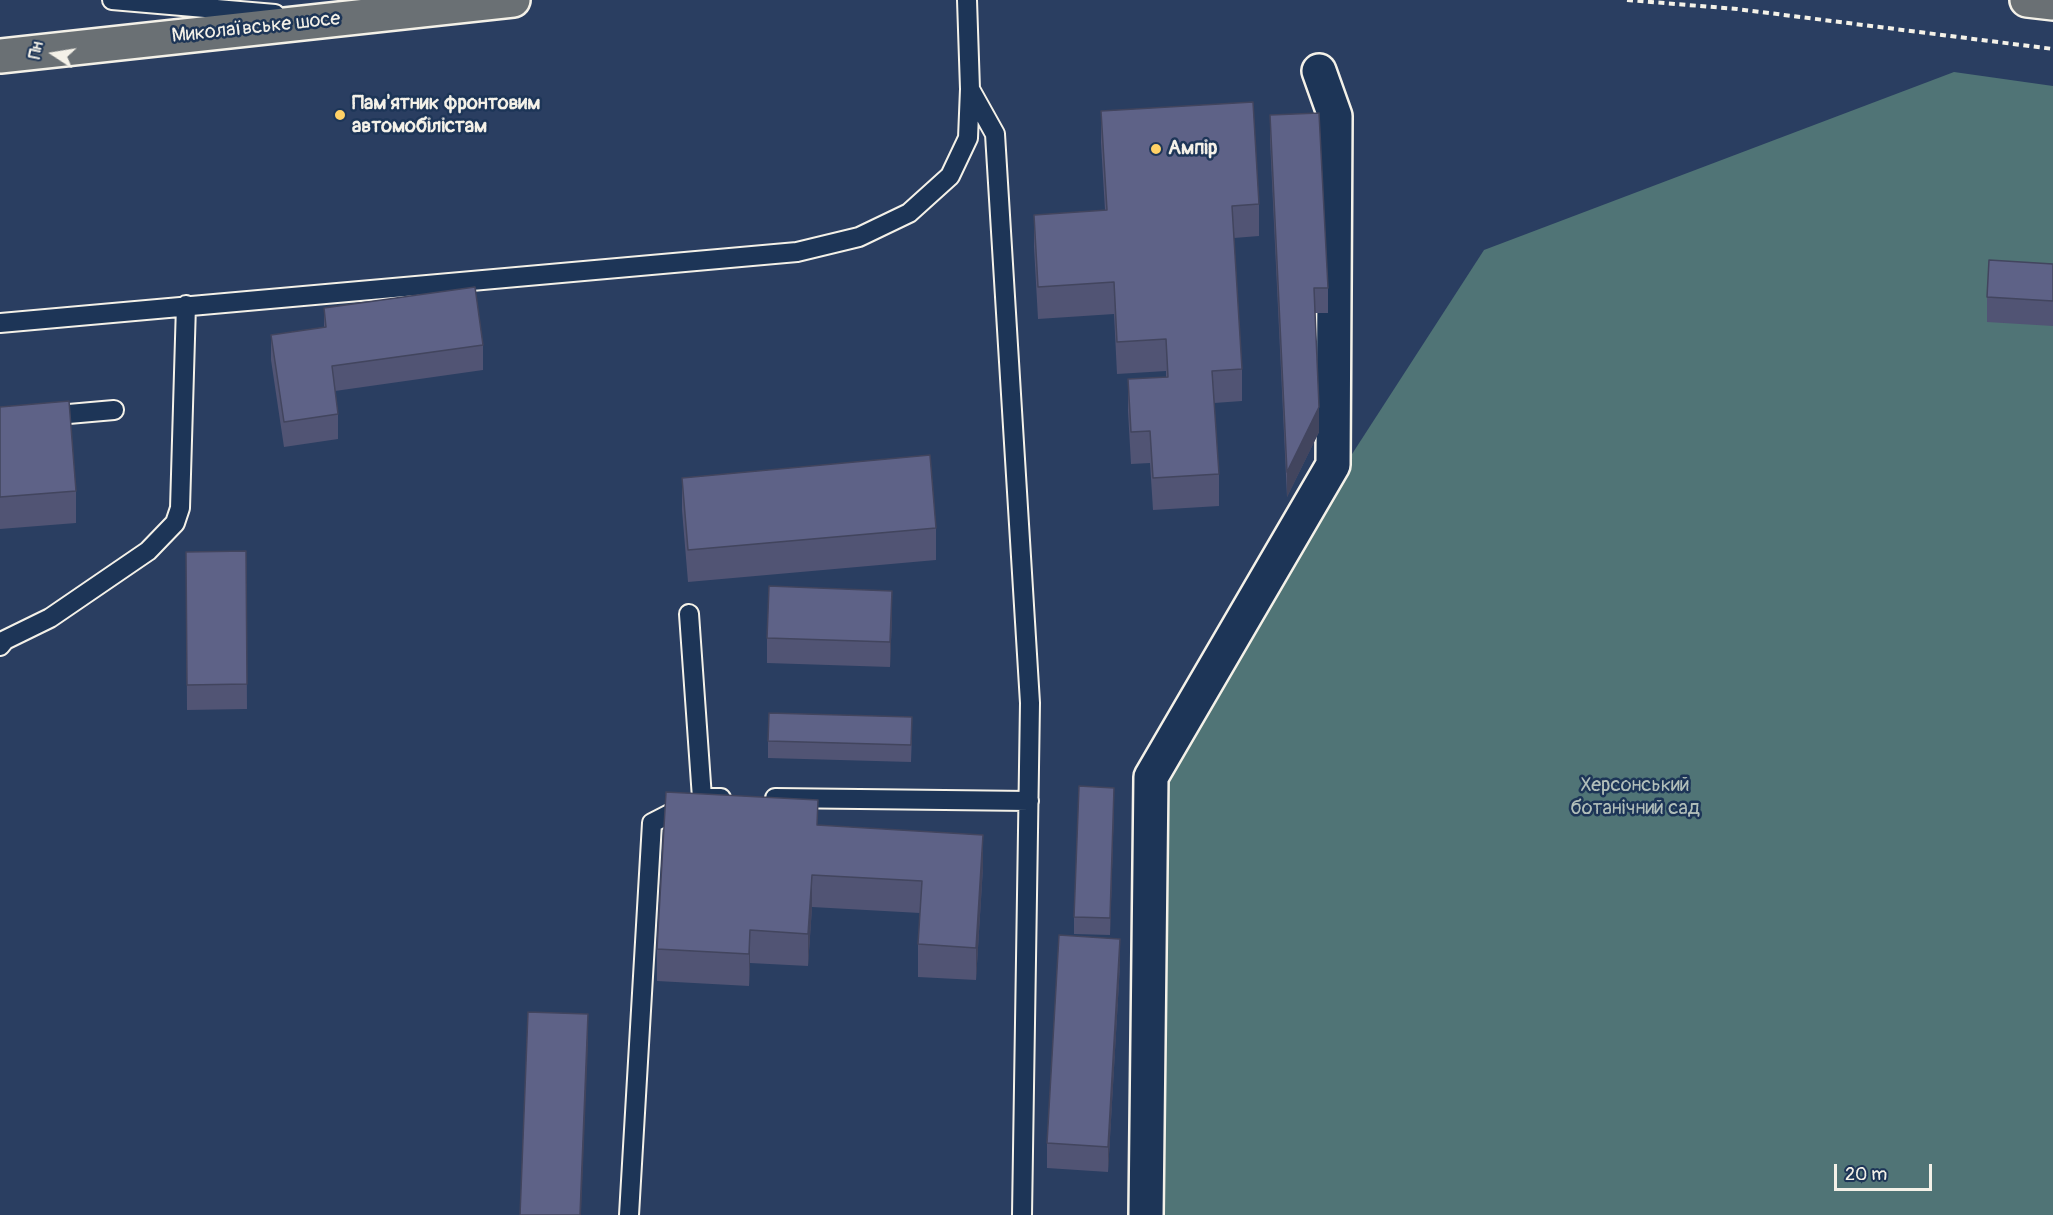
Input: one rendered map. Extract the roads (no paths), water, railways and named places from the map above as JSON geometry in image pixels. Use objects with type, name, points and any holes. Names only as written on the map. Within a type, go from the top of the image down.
[{"type":"main road","name":"Миколаївське шосе","points":[[0,56],[513,0]]},
{"type":"main road","points":[[2027,0],[2053,3]]},
{"type":"street","points":[[1146,1215],[1150,777],[1333,465],[1335,116],[1319,71]]},
{"type":"lane","points":[[112,0],[342,19]]},
{"type":"lane","points":[[0,323],[797,252],[858,237],[909,213],[950,176],[968,138],[970,89],[967,0]]},
{"type":"lane","points":[[970,89],[995,134],[1030,703],[1022,1215]]},
{"type":"lane","points":[[0,646],[5,640],[51,618],[148,551],[175,523],[180,508],[186,305]]},
{"type":"lane","points":[[0,420],[114,410]]},
{"type":"lane","points":[[689,614],[702,798]]},
{"type":"lane","points":[[629,1215],[652,823],[702,798],[737,798]]},
{"type":"lane","points":[[760,798],[1029,801]]},
{"type":"place","name":"Пам'ятник фронтовим автомобілістам","points":[[340,115]]},
{"type":"place","name":"Ампір","points":[[1156,149]]},
{"type":"park label","name":"Херсонський ботанічний сад","points":[[1635,798]]}]
